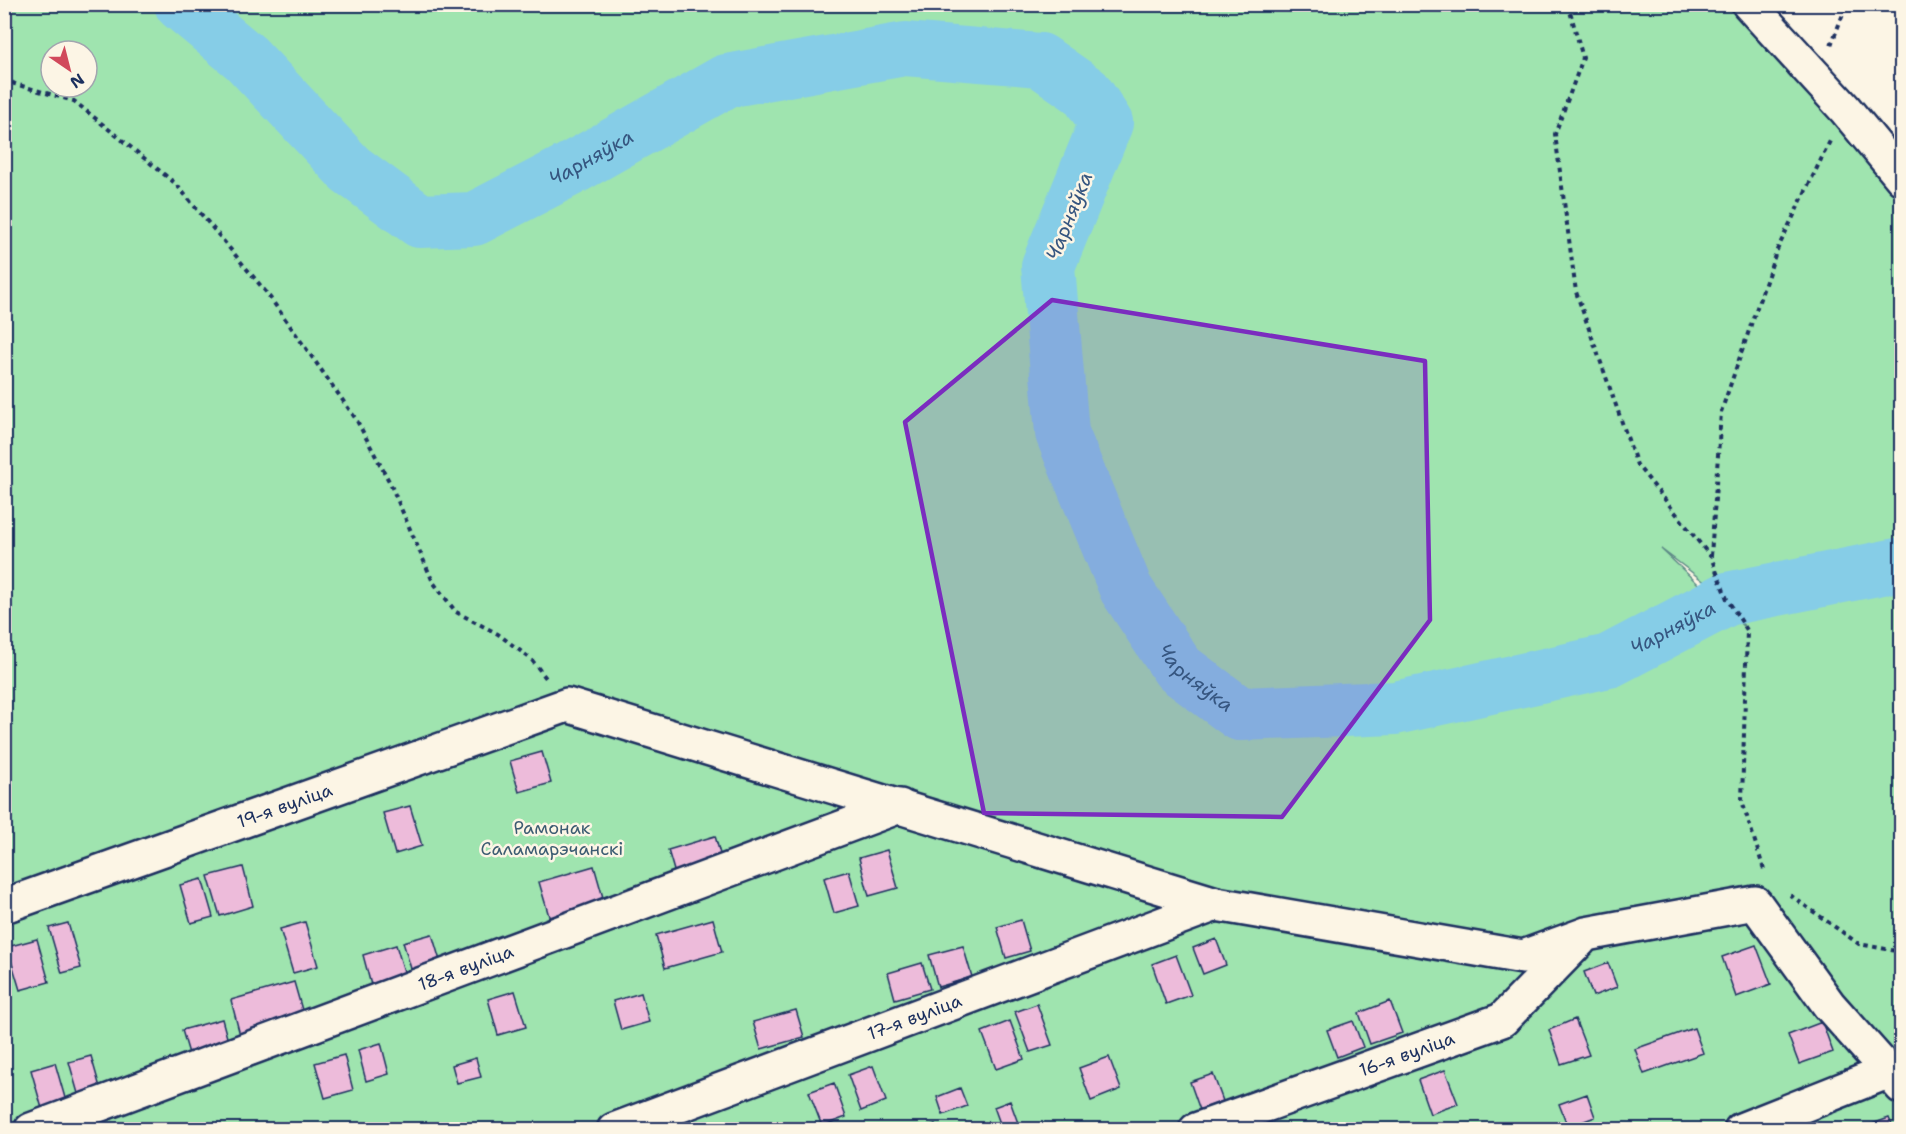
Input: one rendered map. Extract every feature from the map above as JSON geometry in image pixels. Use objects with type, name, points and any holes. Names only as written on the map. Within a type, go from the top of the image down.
[{"type":"street","points":[[1749,4],[1845,110],[1902,178]]},
{"type":"street","points":[[567,705],[1216,904],[1523,957],[1586,934],[1755,903],[1829,1005],[1894,1080],[1741,1130]]},
{"type":"street","name":"19-я вуліца","points":[[4,906],[567,705]]},
{"type":"street","name":"18-я вуліца","points":[[32,1130],[900,806]]},
{"type":"street","name":"17-я вуліца","points":[[614,1130],[1216,904]]},
{"type":"street","name":"16-я вуліца","points":[[1196,1130],[1502,1020],[1586,934]]},
{"type":"path","points":[[1568,4],[1583,58],[1555,134],[1576,292],[1637,465],[1711,557],[1727,599],[1747,630],[1742,801],[1767,879],[1755,903]]},
{"type":"path","points":[[1818,80],[1846,4]]},
{"type":"path","points":[[4,78],[15,84],[74,101],[176,184],[266,292],[356,419],[390,483],[432,582],[456,612],[498,634],[531,659],[567,705]]},
{"type":"path","points":[[4,86],[15,84]]},
{"type":"path","points":[[1711,557],[1720,412],[1776,252],[1845,110]]},
{"type":"path","points":[[1785,891],[1858,944],[1902,952]]},
{"type":"highlighted area","points":[[1052,300],[1425,361],[1430,620],[1282,817],[984,813],[905,422]]},
{"type":"green space","name":"Рамонак Саламарэчанскі","points":[[5,5],[1749,5],[1901,178],[1901,1129],[5,1130]],"holes":[[[1661,549],[1727,599],[1745,628]]]},
{"type":"building","points":[[542,752],[551,783],[519,792],[510,761]]},
{"type":"building","points":[[410,806],[422,846],[395,854],[383,813]]},
{"type":"building","points":[[715,836],[722,861],[675,874],[668,850]]},
{"type":"building","points":[[887,850],[898,888],[869,896],[859,858]]},
{"type":"building","points":[[594,866],[606,908],[551,923],[539,882]]},
{"type":"building","points":[[243,867],[253,906],[220,916],[208,876]]},
{"type":"building","points":[[849,871],[859,906],[834,913],[824,878]]},
{"type":"building","points":[[202,879],[213,917],[191,923],[180,885]]},
{"type":"building","points":[[713,919],[722,952],[665,968],[656,935]]},
{"type":"building","points":[[1021,920],[1030,951],[1006,958],[997,927]]},
{"type":"building","points":[[305,922],[318,966],[293,973],[280,929]]},
{"type":"building","points":[[68,923],[81,968],[62,973],[49,928]]},
{"type":"building","points":[[432,934],[441,964],[412,972],[403,942]]},
{"type":"building","points":[[37,939],[49,982],[20,990],[7,947]]},
{"type":"building","points":[[1216,939],[1226,965],[1203,974],[1193,948]]},
{"type":"building","points":[[396,945],[405,975],[371,985],[363,955]]},
{"type":"building","points":[[1756,945],[1771,984],[1736,997],[1722,957]]},
{"type":"building","points":[[963,946],[972,977],[938,987],[929,955]]},
{"type":"building","points":[[1176,955],[1191,995],[1166,1004],[1152,964]]},
{"type":"building","points":[[922,963],[930,989],[895,999],[888,973]]},
{"type":"building","points":[[1608,963],[1617,987],[1593,996],[1584,972]]},
{"type":"building","points":[[294,982],[304,1017],[240,1035],[231,1000]]},
{"type":"building","points":[[515,991],[526,1027],[498,1035],[488,999]]},
{"type":"building","points":[[641,993],[649,1022],[621,1030],[613,1001]]},
{"type":"building","points":[[1390,1001],[1402,1033],[1370,1044],[1359,1013]]},
{"type":"building","points":[[1037,1004],[1052,1045],[1030,1052],[1015,1012]]},
{"type":"building","points":[[796,1010],[804,1037],[761,1049],[753,1022]]},
{"type":"building","points":[[222,1019],[229,1045],[190,1057],[182,1030]]},
{"type":"building","points":[[1575,1019],[1589,1055],[1561,1064],[1549,1030]]},
{"type":"building","points":[[1010,1021],[1024,1059],[996,1069],[982,1032]]},
{"type":"building","points":[[1353,1021],[1363,1047],[1337,1057],[1327,1030]]},
{"type":"building","points":[[1822,1022],[1833,1052],[1799,1064],[1788,1035]]},
{"type":"building","points":[[1694,1028],[1703,1053],[1644,1074],[1635,1049]]},
{"type":"building","points":[[381,1043],[389,1074],[366,1081],[358,1050]]},
{"type":"building","points":[[344,1055],[353,1090],[325,1098],[315,1063]]},
{"type":"building","points":[[91,1056],[101,1091],[79,1097],[69,1062]]},
{"type":"building","points":[[1109,1057],[1121,1089],[1091,1101],[1079,1068]]},
{"type":"building","points":[[476,1058],[481,1077],[457,1083],[452,1065]]},
{"type":"building","points":[[55,1063],[67,1105],[43,1112],[31,1070]]},
{"type":"building","points":[[873,1066],[886,1101],[861,1111],[848,1075]]},
{"type":"building","points":[[1445,1070],[1458,1104],[1430,1114],[1418,1080]]},
{"type":"building","points":[[1213,1074],[1223,1101],[1200,1110],[1190,1082]]},
{"type":"building","points":[[834,1083],[846,1117],[822,1126],[809,1092]]},
{"type":"building","points":[[960,1088],[967,1106],[943,1115],[937,1097]]},
{"type":"building","points":[[1587,1094],[1595,1117],[1568,1127],[1559,1104]]},
{"type":"building","points":[[1010,1101],[1018,1123],[1002,1129],[994,1107]]},
{"type":"building","points":[[1889,1118],[1894,1130],[1862,1130],[1861,1128]]},
{"type":"building","points":[[935,1124],[937,1130],[920,1130]]},
{"type":"waterway","name":"Чарняўка","points":[[181,4],[246,58],[350,169],[420,221],[474,219],[569,170],[726,81],[905,49],[1040,60],[1086,92],[1106,123],[1048,266],[1062,433],[1126,589],[1178,668],[1240,714],[1395,708],[1609,661],[1727,599],[1902,564]]}]
